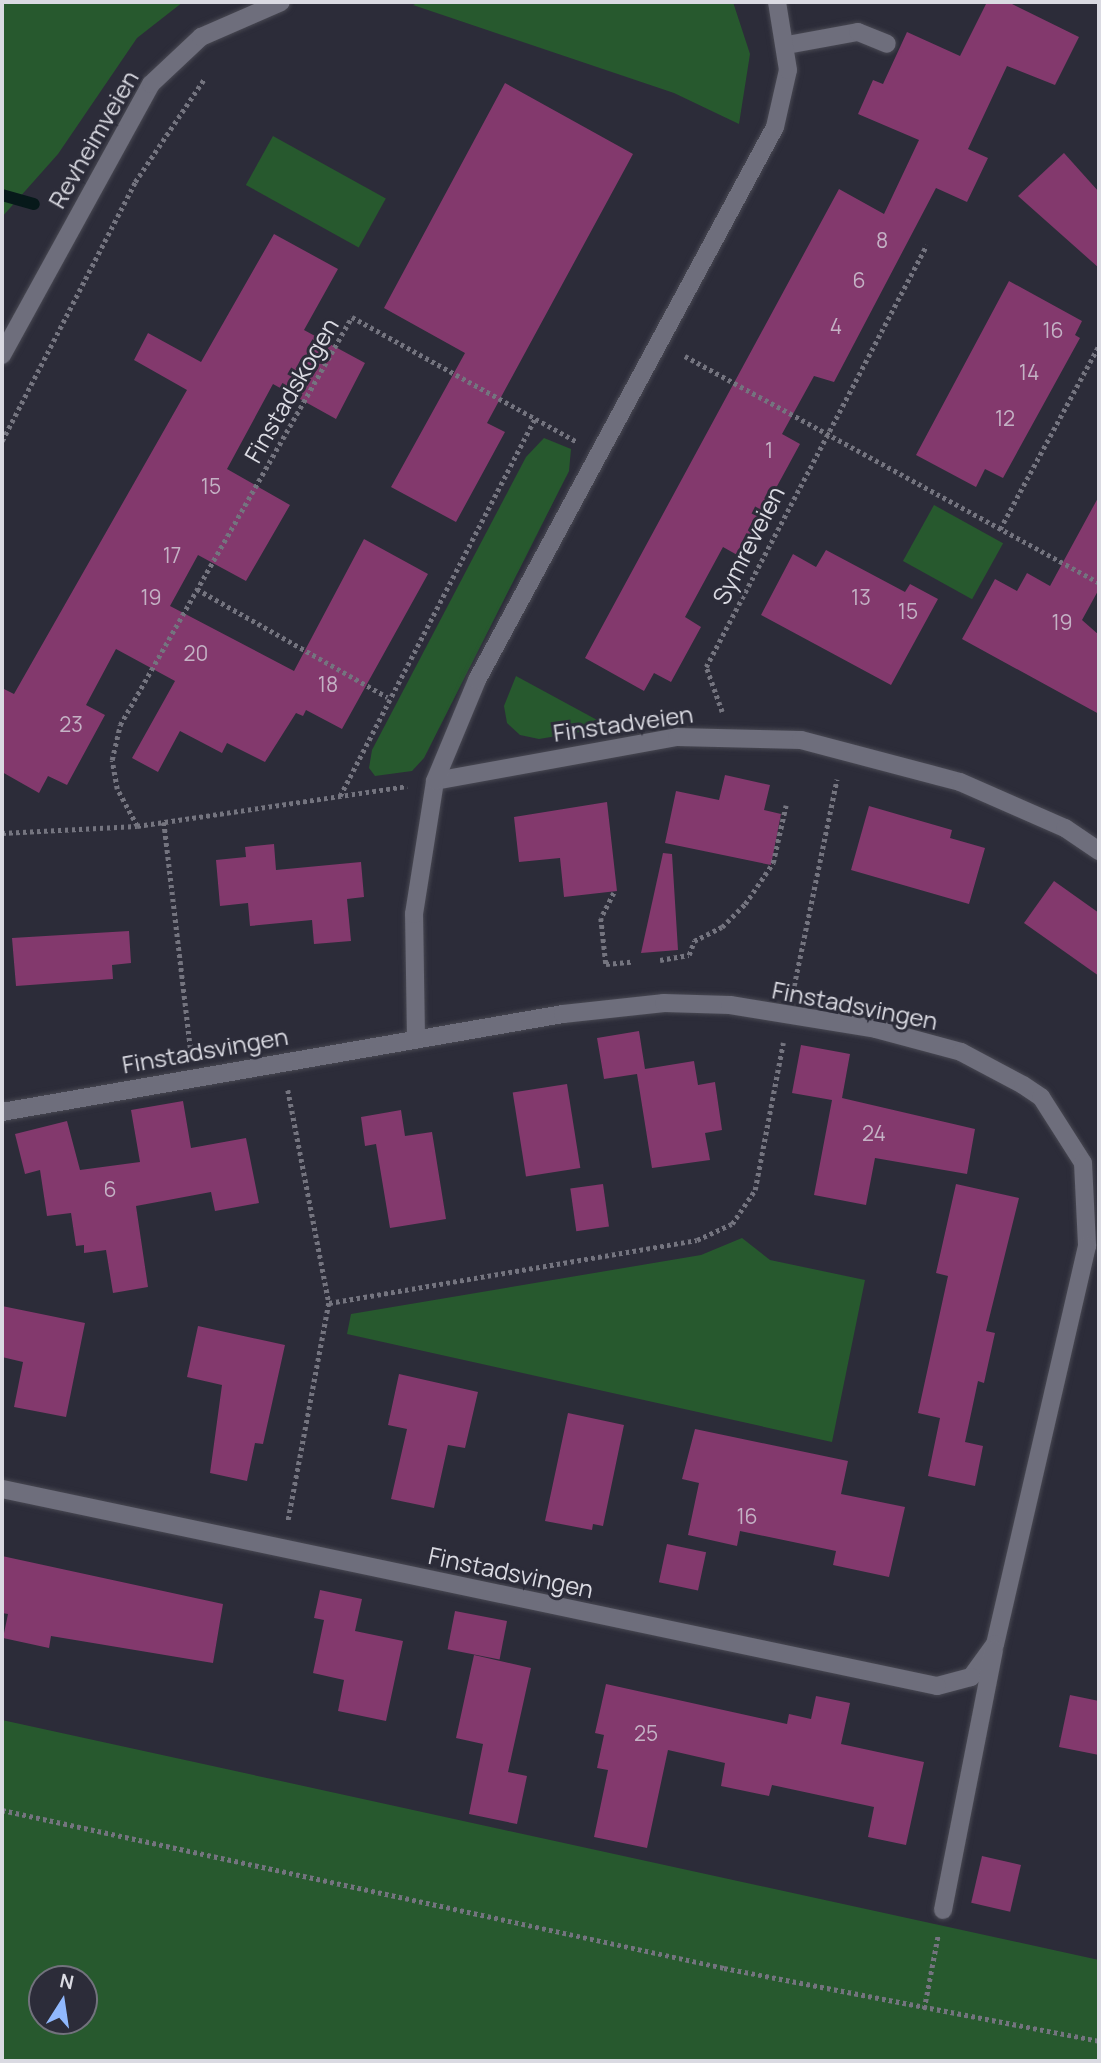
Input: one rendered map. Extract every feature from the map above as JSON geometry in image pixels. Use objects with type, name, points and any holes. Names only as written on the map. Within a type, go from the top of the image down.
[{"type":"street","name":"Revheimveien","points":[[2,355],[151,84],[201,37],[281,2]]},
{"type":"street","points":[[416,1038],[414,914],[435,781],[477,680],[744,186],[783,104],[787,44],[777,2]]},
{"type":"street","points":[[787,44],[858,32],[887,44]]},
{"type":"street","name":"Finstadveien","points":[[435,781],[677,737],[756,735],[844,747],[1010,802],[1099,851]]},
{"type":"street","name":"Finstadsvingen","points":[[2,1112],[416,1038],[664,1003],[789,1016],[876,1029],[996,1068],[1041,1097],[1083,1163],[1087,1246],[995,1644],[943,1910]]},
{"type":"street","name":"Finstadsvingen","points":[[2,1489],[937,1686],[971,1677],[995,1644]]},
{"type":"path","points":[[2,441],[135,182],[205,78]]},
{"type":"path","name":"Symreveien","points":[[719,701],[708,675],[709,660],[825,433],[927,245]]},
{"type":"path","name":"Finstadskogen","points":[[137,826],[117,789],[112,760],[120,725],[352,317],[598,454]]},
{"type":"path","points":[[659,342],[1099,583]]},
{"type":"path","points":[[1000,529],[1099,345]]},
{"type":"path","points":[[339,797],[387,696],[536,419]]},
{"type":"path","points":[[197,589],[387,696]]},
{"type":"path","points":[[329,1303],[697,1240],[732,1224],[755,1190],[844,747]]},
{"type":"path","points":[[2,833],[137,826],[435,781]]},
{"type":"path","points":[[660,960],[690,956],[694,941],[722,927],[744,904],[773,863],[786,805]]},
{"type":"path","points":[[164,822],[194,1076]]},
{"type":"path","points":[[614,893],[601,918],[606,964],[631,962]]},
{"type":"path","points":[[282,1062],[329,1303],[283,1550]]},
{"type":"path","points":[[2,1810],[924,2009],[1099,2041]]},
{"type":"path","points":[[924,2009],[943,1910]]},
{"type":"green space","points":[[2,2],[183,2],[137,38],[58,154],[2,217]]},
{"type":"green space","points":[[420,2],[733,2],[750,54],[739,124],[674,93],[413,5]]},
{"type":"green space","points":[[273,136],[386,199],[359,248],[246,185]]},
{"type":"green space","points":[[544,438],[571,449],[569,471],[424,758],[412,771],[375,776],[369,768],[372,750],[526,457]]},
{"type":"green space","points":[[934,505],[1003,543],[972,599],[903,561]]},
{"type":"green space","points":[[516,676],[610,727],[539,739],[520,735],[507,723],[504,706]]},
{"type":"green space","points":[[742,1238],[770,1260],[865,1280],[832,1442],[347,1334],[351,1314],[701,1255]]},
{"type":"green space","points":[[2,1720],[1099,1960],[1099,2061],[2,2061]]},
{"type":"building","points":[[987,2],[1008,2],[1079,37],[1055,85],[1007,66],[968,149],[988,158],[967,202],[936,188],[834,382],[814,376],[782,434],[800,444],[739,556],[723,547],[685,617],[701,627],[671,682],[654,673],[644,691],[585,658],[839,189],[884,214],[919,140],[858,114],[873,80],[883,84],[907,32],[960,56]]},
{"type":"building","points":[[505,83],[633,154],[487,423],[505,432],[456,522],[391,487],[465,353],[384,308]]},
{"type":"building","points":[[1064,153],[1099,192],[1099,268],[1018,196]]},
{"type":"building","points":[[274,234],[338,269],[304,330],[365,363],[336,419],[273,384],[227,469],[290,505],[246,581],[198,555],[170,606],[294,671],[364,539],[428,574],[342,729],[306,710],[303,716],[296,713],[265,762],[227,743],[222,753],[180,731],[158,772],[132,758],[175,681],[116,649],[86,705],[105,715],[67,785],[48,776],[39,793],[2,772],[2,688],[14,694],[187,390],[134,360],[148,333],[201,362]]},
{"type":"building","points":[[1009,281],[1082,321],[1075,335],[1080,338],[1003,478],[985,469],[976,487],[916,455]]},
{"type":"building","points":[[1099,496],[1099,589],[1082,620],[1099,635],[1099,714],[962,639],[995,579],[1017,591],[1027,573],[1050,586]]},
{"type":"building","points":[[826,550],[905,592],[910,584],[938,599],[891,685],[761,615],[793,554],[816,567]]},
{"type":"building","points":[[725,775],[770,785],[764,810],[781,814],[771,865],[665,843],[676,791],[719,800]]},
{"type":"building","points":[[607,802],[617,891],[564,897],[560,858],[519,862],[514,817]]},
{"type":"building","points":[[869,806],[952,830],[950,838],[985,848],[969,904],[851,870]]},
{"type":"building","points":[[274,844],[276,870],[361,862],[364,897],[347,899],[351,941],[314,944],[312,920],[250,926],[248,903],[220,906],[216,860],[246,857],[245,847]]},
{"type":"building","points":[[663,853],[672,854],[678,950],[641,953]]},
{"type":"building","points":[[1054,881],[1099,913],[1099,976],[1024,923]]},
{"type":"building","points":[[129,931],[131,963],[112,965],[113,979],[16,986],[12,938]]},
{"type":"building","points":[[639,1031],[645,1069],[694,1061],[698,1085],[715,1082],[722,1130],[705,1133],[710,1160],[652,1168],[637,1074],[604,1079],[597,1038]]},
{"type":"building","points":[[801,1045],[850,1054],[842,1098],[975,1129],[967,1174],[875,1158],[866,1205],[814,1195],[832,1100],[792,1093]]},
{"type":"building","points":[[567,1084],[580,1168],[526,1177],[513,1093]]},
{"type":"building","points":[[183,1101],[191,1148],[246,1138],[259,1203],[215,1211],[211,1192],[136,1206],[148,1287],[113,1293],[106,1250],[84,1253],[84,1245],[76,1246],[71,1213],[47,1216],[40,1170],[25,1174],[15,1134],[67,1121],[80,1170],[140,1162],[131,1110]]},
{"type":"building","points":[[401,1110],[405,1136],[432,1132],[446,1219],[390,1228],[376,1144],[365,1146],[361,1117]]},
{"type":"building","points":[[603,1184],[609,1227],[576,1231],[570,1189]]},
{"type":"building","points":[[956,1184],[1019,1198],[986,1331],[995,1333],[984,1383],[978,1381],[965,1442],[983,1446],[975,1486],[928,1476],[940,1418],[918,1413],[948,1276],[936,1273]]},
{"type":"building","points":[[2,1306],[85,1323],[66,1417],[14,1407],[23,1362],[2,1357]]},
{"type":"building","points":[[198,1326],[285,1345],[263,1444],[255,1443],[247,1481],[210,1473],[222,1385],[187,1377]]},
{"type":"building","points":[[399,1374],[478,1392],[465,1448],[448,1445],[434,1508],[391,1499],[407,1429],[388,1425]]},
{"type":"building","points":[[568,1413],[624,1425],[603,1526],[593,1524],[592,1530],[545,1521]]},
{"type":"building","points":[[695,1429],[848,1461],[841,1494],[905,1507],[889,1577],[833,1565],[836,1551],[740,1531],[737,1546],[688,1535],[699,1483],[682,1479]]},
{"type":"building","points":[[667,1544],[706,1552],[698,1590],[659,1582]]},
{"type":"building","points":[[2,1556],[223,1604],[213,1663],[51,1636],[49,1648],[3,1638],[8,1614],[2,1613]]},
{"type":"building","points":[[320,1590],[362,1599],[355,1631],[403,1641],[386,1721],[338,1711],[344,1680],[313,1673],[324,1620],[314,1618]]},
{"type":"building","points":[[455,1611],[507,1621],[500,1659],[448,1649]]},
{"type":"building","points":[[474,1655],[531,1668],[508,1772],[527,1776],[517,1824],[469,1814],[483,1744],[456,1738]]},
{"type":"building","points":[[606,1684],[787,1724],[789,1714],[811,1719],[816,1696],[850,1703],[841,1744],[924,1762],[906,1845],[868,1837],[874,1807],[772,1785],[769,1796],[721,1786],[725,1763],[668,1750],[647,1848],[594,1837],[608,1770],[597,1768],[604,1735],[595,1733]]},
{"type":"building","points":[[1070,1695],[1099,1701],[1099,1755],[1059,1747]]},
{"type":"building","points":[[982,1856],[1021,1865],[1010,1912],[971,1903]]},
{"type":"waterway","points":[[2,195],[34,204]]}]
